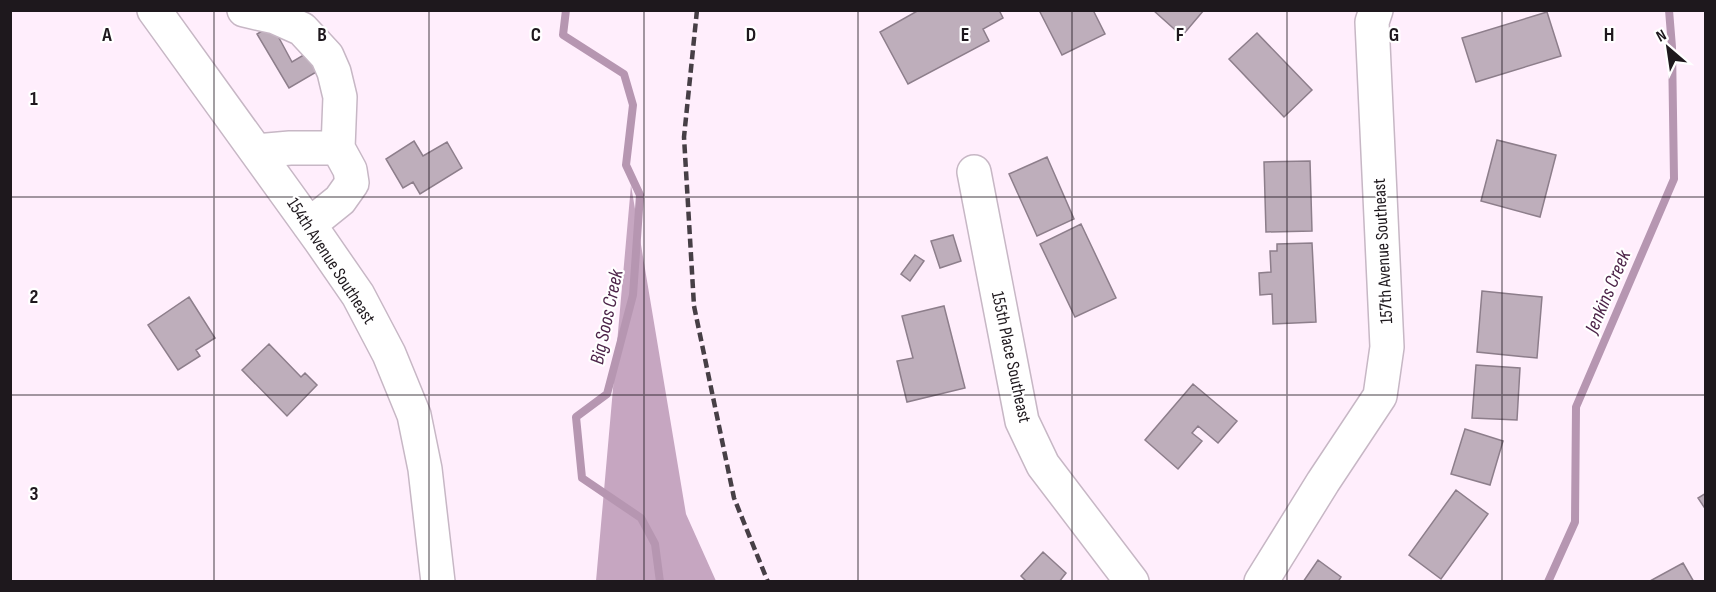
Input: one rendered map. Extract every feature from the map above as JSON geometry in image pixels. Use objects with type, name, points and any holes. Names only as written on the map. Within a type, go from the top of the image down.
[{"type":"street","points":[[244,10],[275,17],[302,29],[327,56],[334,72],[340,98],[338,147],[350,170],[352,183],[340,200],[309,225]]},
{"type":"street","name":"154th Avenue Southeast","points":[[157,11],[358,295],[390,354],[414,415],[425,469],[438,582]]},
{"type":"street","name":"157th Avenue Southeast","points":[[1261,582],[1380,396],[1387,347],[1368,14]]},
{"type":"street","points":[[256,151],[338,147]]},
{"type":"street","name":"155th Place Southeast","points":[[974,172],[1022,422],[1043,465],[1132,582]]},
{"type":"shaded area","points":[[631,185],[686,514],[716,581],[596,581]]},
{"type":"building","points":[[919,10],[999,10],[1003,18],[983,29],[989,41],[908,84],[880,32]]},
{"type":"building","points":[[1039,10],[1093,10],[1105,34],[1062,55]]},
{"type":"building","points":[[1153,10],[1204,10],[1182,36]]},
{"type":"building","points":[[1547,12],[1561,56],[1476,82],[1462,38]]},
{"type":"building","points":[[272,25],[292,62],[307,53],[318,71],[289,88],[257,34]]},
{"type":"building","points":[[1257,33],[1312,90],[1284,117],[1229,59]]},
{"type":"building","points":[[1497,140],[1556,155],[1540,217],[1481,201]]},
{"type":"building","points":[[414,141],[423,156],[447,142],[462,168],[420,194],[413,182],[403,188],[386,159]]},
{"type":"building","points":[[1047,157],[1074,219],[1037,236],[1009,174]]},
{"type":"building","points":[[1310,161],[1312,231],[1266,232],[1264,162]]},
{"type":"building","points":[[1081,224],[1116,298],[1075,317],[1040,244]]},
{"type":"building","points":[[953,235],[961,261],[940,268],[931,241]]},
{"type":"building","points":[[1312,243],[1316,322],[1273,324],[1272,294],[1260,295],[1259,273],[1271,272],[1270,251],[1277,251],[1277,244]]},
{"type":"building","points":[[915,255],[924,261],[910,281],[901,274]]},
{"type":"building","points":[[1482,291],[1542,297],[1537,358],[1477,352]]},
{"type":"building","points":[[189,297],[215,338],[196,350],[200,356],[178,370],[148,325]]},
{"type":"building","points":[[944,306],[965,388],[907,402],[897,361],[913,358],[902,316]]},
{"type":"building","points":[[269,344],[301,377],[305,373],[317,385],[287,416],[242,370]]},
{"type":"building","points":[[1476,365],[1520,368],[1517,420],[1472,418]]},
{"type":"building","points":[[1193,384],[1237,421],[1218,443],[1198,426],[1192,433],[1202,441],[1178,469],[1145,440]]},
{"type":"building","points":[[1465,429],[1503,441],[1490,485],[1451,474]]},
{"type":"building","points":[[1456,490],[1488,514],[1441,579],[1409,555]]},
{"type":"building","points":[[1706,493],[1706,510],[1698,498]]},
{"type":"building","points":[[1043,552],[1066,573],[1059,582],[1027,582],[1021,576]]},
{"type":"building","points":[[1318,560],[1341,577],[1338,582],[1303,582]]},
{"type":"building","points":[[1683,563],[1694,582],[1650,582],[1650,581]]},
{"type":"waterway","name":"Big Soos Creek","points":[[566,10],[563,35],[624,74],[633,105],[626,165],[640,195],[633,295],[607,394],[576,417],[582,478],[641,518],[655,544],[660,582]]},
{"type":"waterway","name":"Jenkins Creek","points":[[1548,582],[1575,522],[1576,407],[1674,179],[1672,47],[1669,10]]},
{"type":"railway","points":[[697,10],[684,137],[694,306],[734,498],[768,582]]}]
